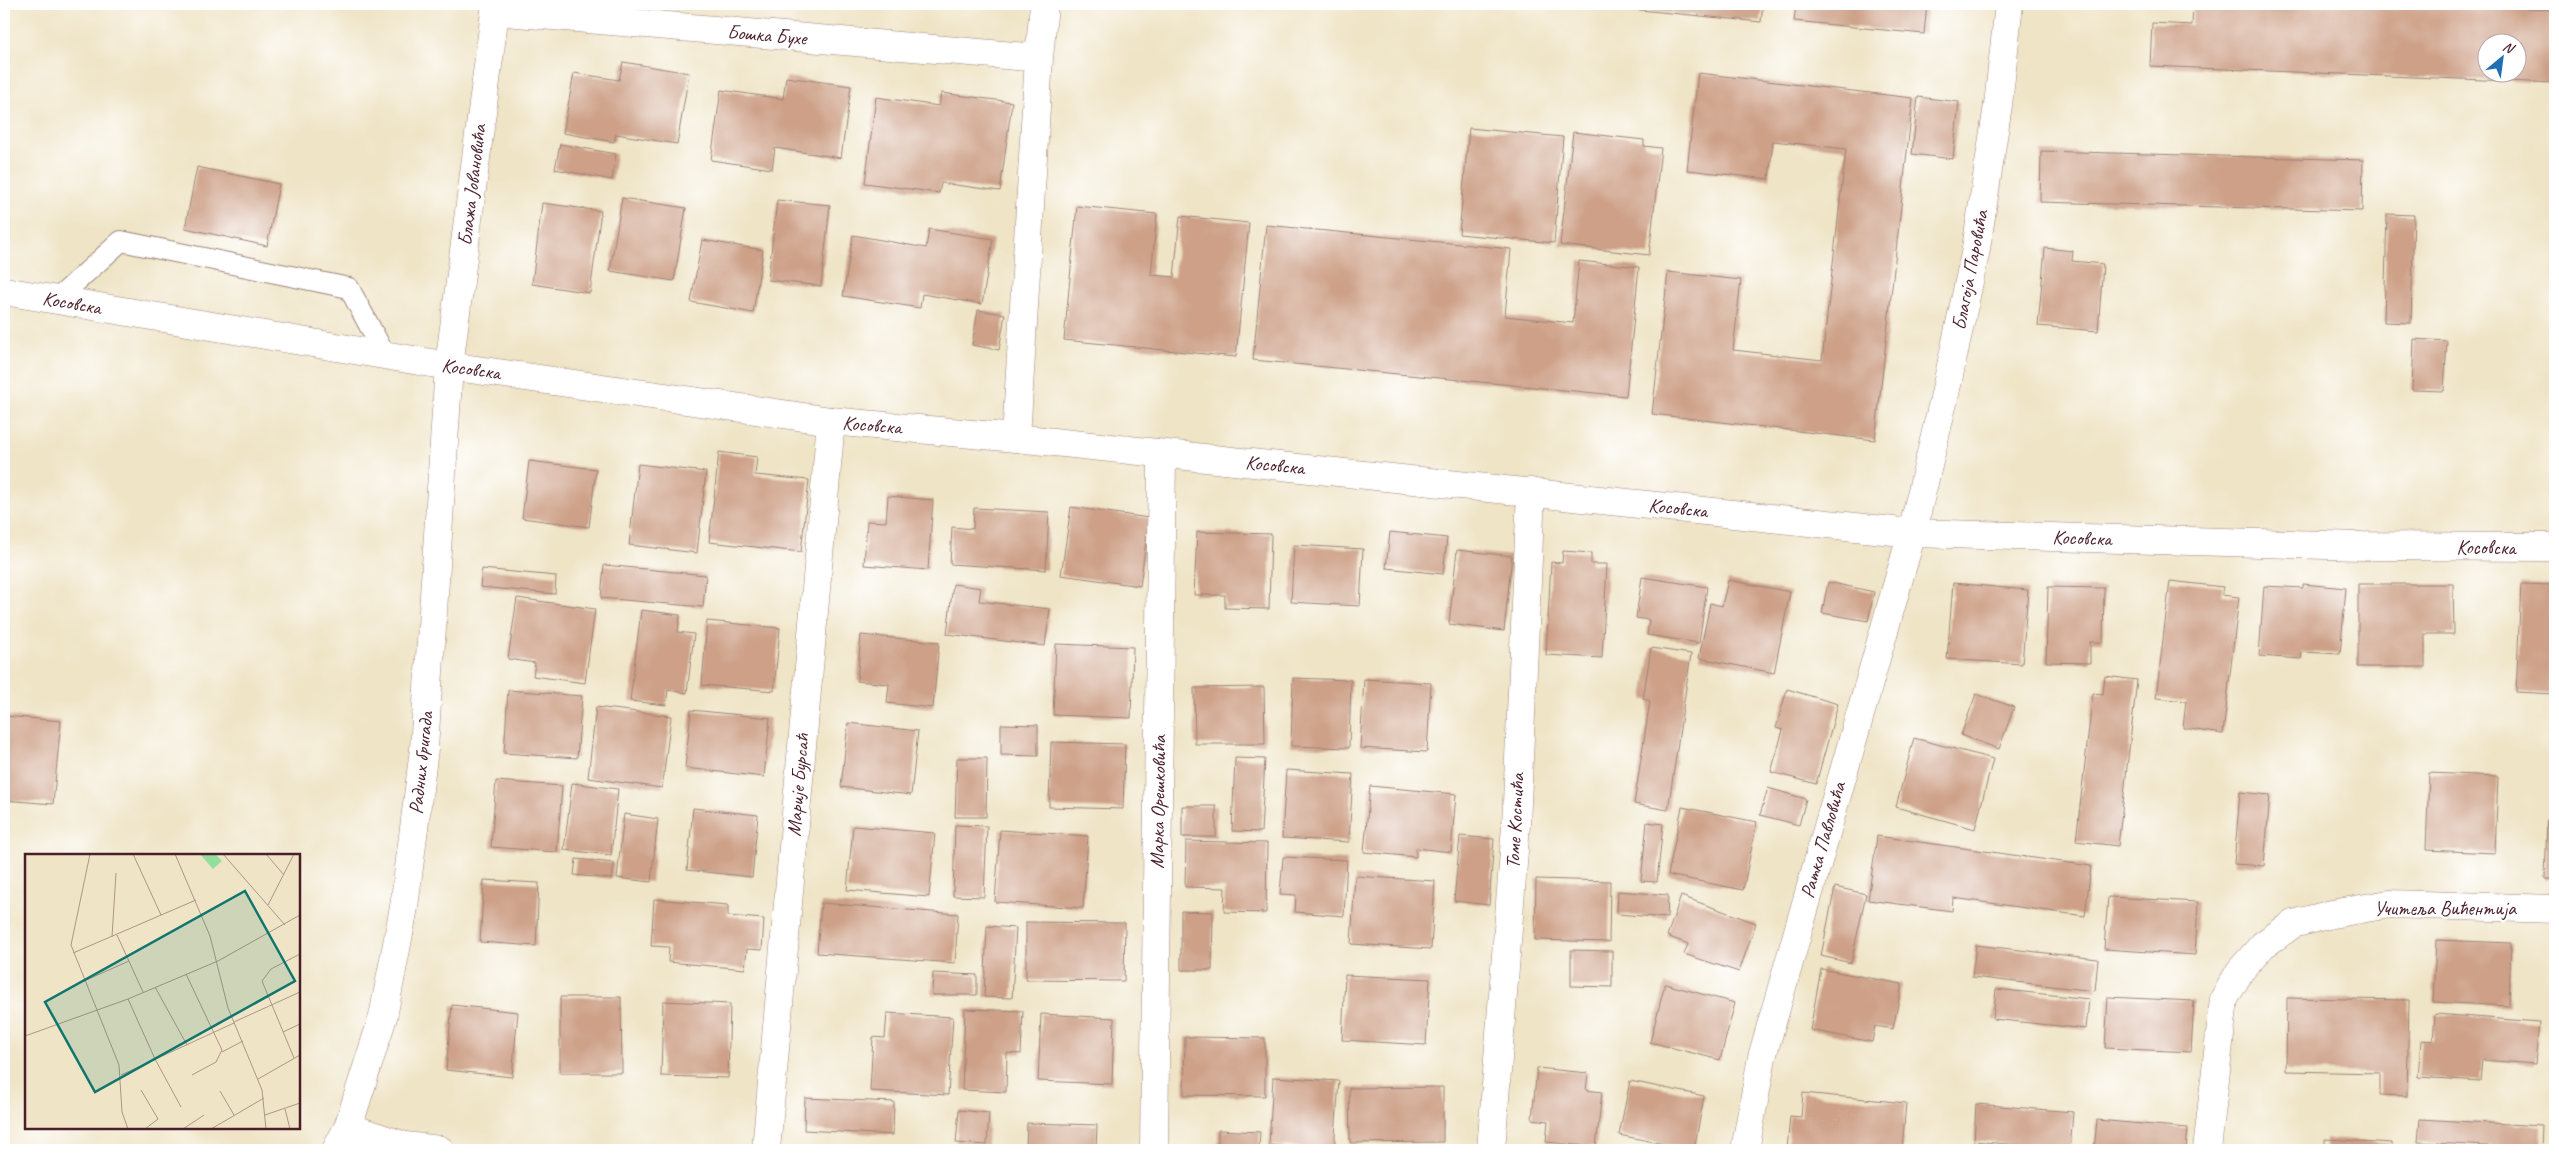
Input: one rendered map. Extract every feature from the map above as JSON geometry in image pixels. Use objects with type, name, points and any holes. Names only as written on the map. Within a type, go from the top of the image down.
[{"type":"street","points":[[1016,438],[1039,58],[1044,4]]},
{"type":"street","name":"Благоја Паровића","points":[[1912,533],[1945,394],[1976,249],[1998,105],[2009,4]]},
{"type":"street","name":"Бошка Бухе","points":[[496,7],[1039,58]]},
{"type":"street","name":"Блажа Јовановића","points":[[449,366],[496,7]]},
{"type":"street","name":"Косовска","points":[[4,291],[449,366],[831,421],[1016,438],[1912,533],[2362,546],[2555,547]]},
{"type":"street","name":"Радних бригада","points":[[342,1139],[383,1017],[404,907],[424,749],[449,366]]},
{"type":"street","name":"Марије Бурсаћ","points":[[766,1150],[831,421]]},
{"type":"street","name":"Марка Орешковића","points":[[1154,1150],[1162,454]]},
{"type":"street","name":"Томе Костића","points":[[1491,1150],[1516,825],[1531,492]]},
{"type":"street","name":"Ратка Павловића","points":[[1745,1150],[1762,1057],[1912,533]]},
{"type":"street","name":"Учитеља Вићентија","points":[[2208,1150],[2224,999],[2240,971],[2263,945],[2293,924],[2332,914],[2389,904],[2555,910]]},
{"type":"street","points":[[342,1139],[440,1150]]},
{"type":"lane","points":[[56,300],[121,241],[349,288],[385,355]]},
{"type":"building","points":[[1631,4],[1763,4],[1761,22],[1630,9]]},
{"type":"building","points":[[1796,4],[1927,4],[1924,34],[1794,21]]},
{"type":"building","points":[[2193,4],[2526,4],[2526,9],[2555,10],[2555,83],[2526,82],[2526,32],[2476,32],[2476,80],[2150,66],[2152,23],[2192,25]]},
{"type":"building","points":[[623,62],[689,73],[677,144],[616,134],[614,142],[563,133],[574,73],[619,80]]},
{"type":"building","points":[[1698,73],[1913,98],[1875,440],[1652,414],[1668,272],[1741,280],[1733,350],[1822,360],[1846,149],[1773,141],[1769,179],[1687,170]]},
{"type":"building","points":[[786,77],[851,86],[841,158],[775,148],[772,169],[711,160],[721,90],[783,99]]},
{"type":"building","points":[[941,93],[1012,102],[1000,191],[941,183],[939,193],[865,183],[876,97],[939,106]]},
{"type":"building","points":[[1918,97],[1959,102],[1953,159],[1912,154]]},
{"type":"building","points":[[1469,128],[1563,137],[1554,243],[1459,234]]},
{"type":"building","points":[[1573,132],[1644,140],[1644,146],[1661,148],[1649,255],[1560,245]]},
{"type":"building","points":[[560,144],[616,154],[612,180],[555,169]]},
{"type":"building","points":[[2041,151],[2363,160],[2362,211],[2040,202]]},
{"type":"building","points":[[197,167],[279,184],[267,246],[185,228]]},
{"type":"building","points":[[622,198],[686,208],[674,281],[610,271]]},
{"type":"building","points":[[777,200],[830,205],[821,286],[768,280]]},
{"type":"building","points":[[542,203],[601,211],[590,293],[532,284]]},
{"type":"building","points":[[1077,206],[1157,214],[1151,275],[1174,277],[1180,216],[1249,223],[1236,357],[1064,340]]},
{"type":"building","points":[[2387,214],[2414,215],[2411,323],[2384,322]]},
{"type":"building","points":[[1266,225],[1511,249],[1505,316],[1573,323],[1579,261],[1639,267],[1626,396],[1253,360]]},
{"type":"building","points":[[929,229],[993,239],[982,304],[922,294],[920,308],[843,296],[853,235],[926,248]]},
{"type":"building","points":[[702,240],[763,250],[753,313],[691,302]]},
{"type":"building","points":[[2045,248],[2073,251],[2072,261],[2103,264],[2098,331],[2038,326]]},
{"type":"building","points":[[978,310],[1005,314],[999,350],[972,345]]},
{"type":"building","points":[[2414,339],[2447,341],[2444,391],[2412,390]]},
{"type":"building","points":[[719,452],[757,457],[755,475],[809,480],[801,552],[709,542]]},
{"type":"building","points":[[529,461],[596,469],[589,527],[522,518]]},
{"type":"building","points":[[638,464],[706,472],[697,553],[629,545]]},
{"type":"building","points":[[888,496],[933,500],[928,570],[864,565],[867,521],[886,522]]},
{"type":"building","points":[[1071,507],[1149,518],[1140,586],[1061,575]]},
{"type":"building","points":[[974,508],[1049,512],[1046,570],[950,564],[952,527],[973,529]]},
{"type":"building","points":[[1197,532],[1271,534],[1269,609],[1225,608],[1225,595],[1194,595]]},
{"type":"building","points":[[1390,532],[1447,538],[1443,574],[1386,568]]},
{"type":"building","points":[[1294,545],[1363,549],[1360,606],[1291,602]]},
{"type":"building","points":[[1457,550],[1512,556],[1504,631],[1449,624]]},
{"type":"building","points":[[1563,551],[1591,553],[1591,564],[1607,564],[1602,658],[1546,655],[1551,562],[1562,563]]},
{"type":"building","points":[[604,565],[706,575],[703,607],[601,598]]},
{"type":"building","points":[[482,569],[556,576],[555,594],[480,587]]},
{"type":"building","points":[[1642,577],[1707,587],[1699,643],[1647,635],[1649,620],[1636,618]]},
{"type":"building","points":[[1728,580],[1790,592],[1774,673],[1699,658],[1710,603],[1722,606]]},
{"type":"building","points":[[2170,581],[2223,587],[2222,595],[2239,597],[2223,734],[2183,728],[2186,701],[2156,698]]},
{"type":"building","points":[[1828,582],[1874,592],[1868,621],[1822,613]]},
{"type":"building","points":[[1953,583],[2028,590],[2022,664],[1947,659]]},
{"type":"building","points":[[953,584],[981,588],[979,601],[1050,609],[1045,646],[947,634]]},
{"type":"building","points":[[2303,584],[2346,588],[2340,654],[2302,652],[2301,659],[2259,656],[2264,586],[2303,588]]},
{"type":"building","points":[[2358,584],[2453,584],[2454,634],[2425,634],[2425,667],[2358,667]]},
{"type":"building","points":[[2521,584],[2555,585],[2555,694],[2516,692]]},
{"type":"building","points":[[2048,587],[2104,588],[2103,642],[2090,642],[2090,663],[2046,662]]},
{"type":"building","points":[[517,598],[595,609],[585,683],[533,676],[535,663],[508,659]]},
{"type":"building","points":[[641,610],[680,615],[678,632],[694,634],[687,693],[668,690],[666,705],[630,701]]},
{"type":"building","points":[[707,621],[780,628],[774,691],[702,685]]},
{"type":"building","points":[[861,635],[939,642],[933,708],[887,703],[889,684],[857,681]]},
{"type":"building","points":[[1056,644],[1133,647],[1131,718],[1053,715]]},
{"type":"building","points":[[1651,648],[1691,654],[1668,810],[1634,804],[1650,701],[1643,699]]},
{"type":"building","points":[[2105,676],[2137,680],[2118,846],[2076,841],[2093,693],[2103,694]]},
{"type":"building","points":[[1293,678],[1351,680],[1349,748],[1291,746]]},
{"type":"building","points":[[1364,679],[1431,683],[1427,752],[1360,748]]},
{"type":"building","points":[[1264,687],[1265,744],[1195,744],[1194,688]]},
{"type":"building","points":[[1787,689],[1838,704],[1816,784],[1771,772],[1783,730],[1776,728]]},
{"type":"building","points":[[508,690],[582,696],[577,758],[504,753]]},
{"type":"building","points":[[1976,694],[2014,707],[1999,749],[1961,735]]},
{"type":"building","points":[[596,707],[671,716],[662,788],[588,778]]},
{"type":"building","points":[[691,710],[770,718],[764,777],[685,768]]},
{"type":"building","points":[[4,716],[61,721],[53,804],[4,800]]},
{"type":"building","points":[[848,723],[918,731],[911,795],[841,787]]},
{"type":"building","points":[[1001,724],[1038,725],[1038,756],[1001,755]]},
{"type":"building","points":[[1914,738],[1993,759],[1975,829],[1896,807]]},
{"type":"building","points":[[1051,742],[1125,744],[1123,809],[1049,807]]},
{"type":"building","points":[[957,758],[987,758],[986,817],[955,817]]},
{"type":"building","points":[[1235,758],[1265,759],[1261,832],[1232,831]]},
{"type":"building","points":[[1286,770],[1353,774],[1349,842],[1282,838]]},
{"type":"building","points":[[2429,773],[2498,776],[2495,853],[2426,850]]},
{"type":"building","points":[[496,781],[562,786],[557,852],[491,847]]},
{"type":"building","points":[[572,783],[618,789],[611,855],[564,850]]},
{"type":"building","points":[[1370,786],[1456,794],[1451,852],[1416,848],[1416,857],[1364,852]]},
{"type":"building","points":[[1768,788],[1806,799],[1799,825],[1760,815]]},
{"type":"building","points":[[2240,792],[2270,795],[2264,866],[2234,864]]},
{"type":"building","points":[[1182,806],[1216,806],[1216,837],[1182,837]]},
{"type":"building","points":[[1682,807],[1757,822],[1743,890],[1668,875]]},
{"type":"building","points":[[693,808],[758,815],[752,877],[687,870]]},
{"type":"building","points":[[624,814],[658,819],[651,882],[617,878]]},
{"type":"building","points":[[2547,819],[2555,819],[2555,879],[2545,879]]},
{"type":"building","points":[[1647,822],[1663,824],[1657,882],[1641,881]]},
{"type":"building","points":[[955,825],[987,826],[984,897],[953,896]]},
{"type":"building","points":[[853,826],[935,833],[929,897],[847,890]]},
{"type":"building","points":[[1000,830],[1088,836],[1083,908],[995,902]]},
{"type":"building","points":[[1460,836],[1494,839],[1489,905],[1454,901]]},
{"type":"building","points":[[1877,836],[2091,866],[2085,916],[1953,898],[1952,911],[1868,900]]},
{"type":"building","points":[[1186,841],[1267,843],[1266,913],[1224,912],[1225,888],[1185,887]]},
{"type":"building","points":[[1283,857],[1347,860],[1344,916],[1295,912],[1296,895],[1280,894]]},
{"type":"building","points":[[576,859],[614,863],[612,879],[574,875]]},
{"type":"building","points":[[1355,876],[1435,881],[1431,949],[1351,944]]},
{"type":"building","points":[[1536,879],[1610,881],[1609,942],[1535,940]]},
{"type":"building","points":[[484,880],[539,883],[536,946],[480,942]]},
{"type":"building","points":[[1835,887],[1866,894],[1851,963],[1821,956]]},
{"type":"building","points":[[1618,891],[1668,895],[1667,918],[1617,914]]},
{"type":"building","points":[[1681,896],[1756,923],[1739,972],[1684,954],[1688,944],[1667,936]]},
{"type":"building","points":[[2108,897],[2198,902],[2195,955],[2104,949]]},
{"type":"building","points":[[654,899],[728,905],[728,916],[764,919],[762,950],[747,949],[745,969],[668,962],[669,947],[651,946]]},
{"type":"building","points":[[821,903],[958,914],[955,963],[817,953]]},
{"type":"building","points":[[1181,911],[1213,912],[1212,970],[1181,970]]},
{"type":"building","points":[[1026,922],[1125,923],[1124,981],[1026,980]]},
{"type":"building","points":[[987,926],[1016,928],[1012,998],[984,997]]},
{"type":"building","points":[[2436,940],[2511,943],[2509,1006],[2433,1002]]},
{"type":"building","points":[[1976,945],[2098,959],[2095,991],[1972,977]]},
{"type":"building","points":[[1571,950],[1612,951],[1612,987],[1571,986]]},
{"type":"building","points":[[1821,969],[1902,984],[1893,1029],[1875,1026],[1872,1042],[1810,1030]]},
{"type":"building","points":[[933,973],[977,975],[977,995],[932,995]]},
{"type":"building","points":[[1345,975],[1430,979],[1426,1045],[1342,1040]]},
{"type":"building","points":[[1665,984],[1735,1003],[1720,1060],[1650,1042]]},
{"type":"building","points":[[1996,989],[2089,999],[2086,1029],[1993,1019]]},
{"type":"building","points":[[560,997],[621,997],[622,1073],[560,1073]]},
{"type":"building","points":[[2108,997],[2194,1001],[2191,1052],[2105,1048]]},
{"type":"building","points":[[2287,998],[2409,1000],[2407,1096],[2380,1095],[2380,1073],[2286,1071]]},
{"type":"building","points":[[663,1001],[730,1004],[728,1078],[661,1076]]},
{"type":"building","points":[[452,1005],[518,1012],[512,1077],[446,1070]]},
{"type":"building","points":[[965,1009],[1023,1011],[1021,1054],[1007,1053],[1006,1092],[962,1090]]},
{"type":"building","points":[[887,1013],[953,1017],[948,1095],[870,1091],[873,1037],[885,1038]]},
{"type":"building","points":[[1041,1014],[1114,1018],[1112,1084],[1038,1081]]},
{"type":"building","points":[[2435,1014],[2539,1022],[2535,1064],[2482,1060],[2480,1081],[2418,1077],[2421,1040],[2433,1041]]},
{"type":"building","points":[[1185,1037],[1265,1038],[1265,1096],[1184,1095]]},
{"type":"building","points":[[1537,1068],[1588,1073],[1586,1090],[1602,1092],[1596,1147],[1546,1142],[1548,1121],[1532,1119]]},
{"type":"building","points":[[1273,1077],[1339,1081],[1334,1150],[1269,1145]]},
{"type":"building","points":[[1630,1081],[1704,1096],[1694,1150],[1619,1135]]},
{"type":"building","points":[[1443,1087],[1443,1142],[1350,1143],[1349,1088]]},
{"type":"building","points":[[1803,1093],[1906,1103],[1902,1150],[1787,1150],[1790,1116],[1801,1117]]},
{"type":"building","points":[[805,1098],[894,1102],[893,1135],[804,1130]]},
{"type":"building","points":[[1976,1104],[2073,1112],[2070,1150],[1974,1141]]},
{"type":"building","points":[[959,1110],[989,1113],[987,1145],[956,1143]]},
{"type":"building","points":[[2420,1119],[2542,1126],[2541,1149],[2418,1142]]},
{"type":"building","points":[[2097,1120],[2188,1128],[2186,1150],[2094,1150]]},
{"type":"building","points":[[1027,1123],[1097,1125],[1096,1150],[1026,1149]]},
{"type":"building","points":[[1218,1130],[1260,1132],[1259,1150],[1218,1150]]},
{"type":"building","points":[[2325,1139],[2392,1143],[2392,1150],[2325,1150]]}]
